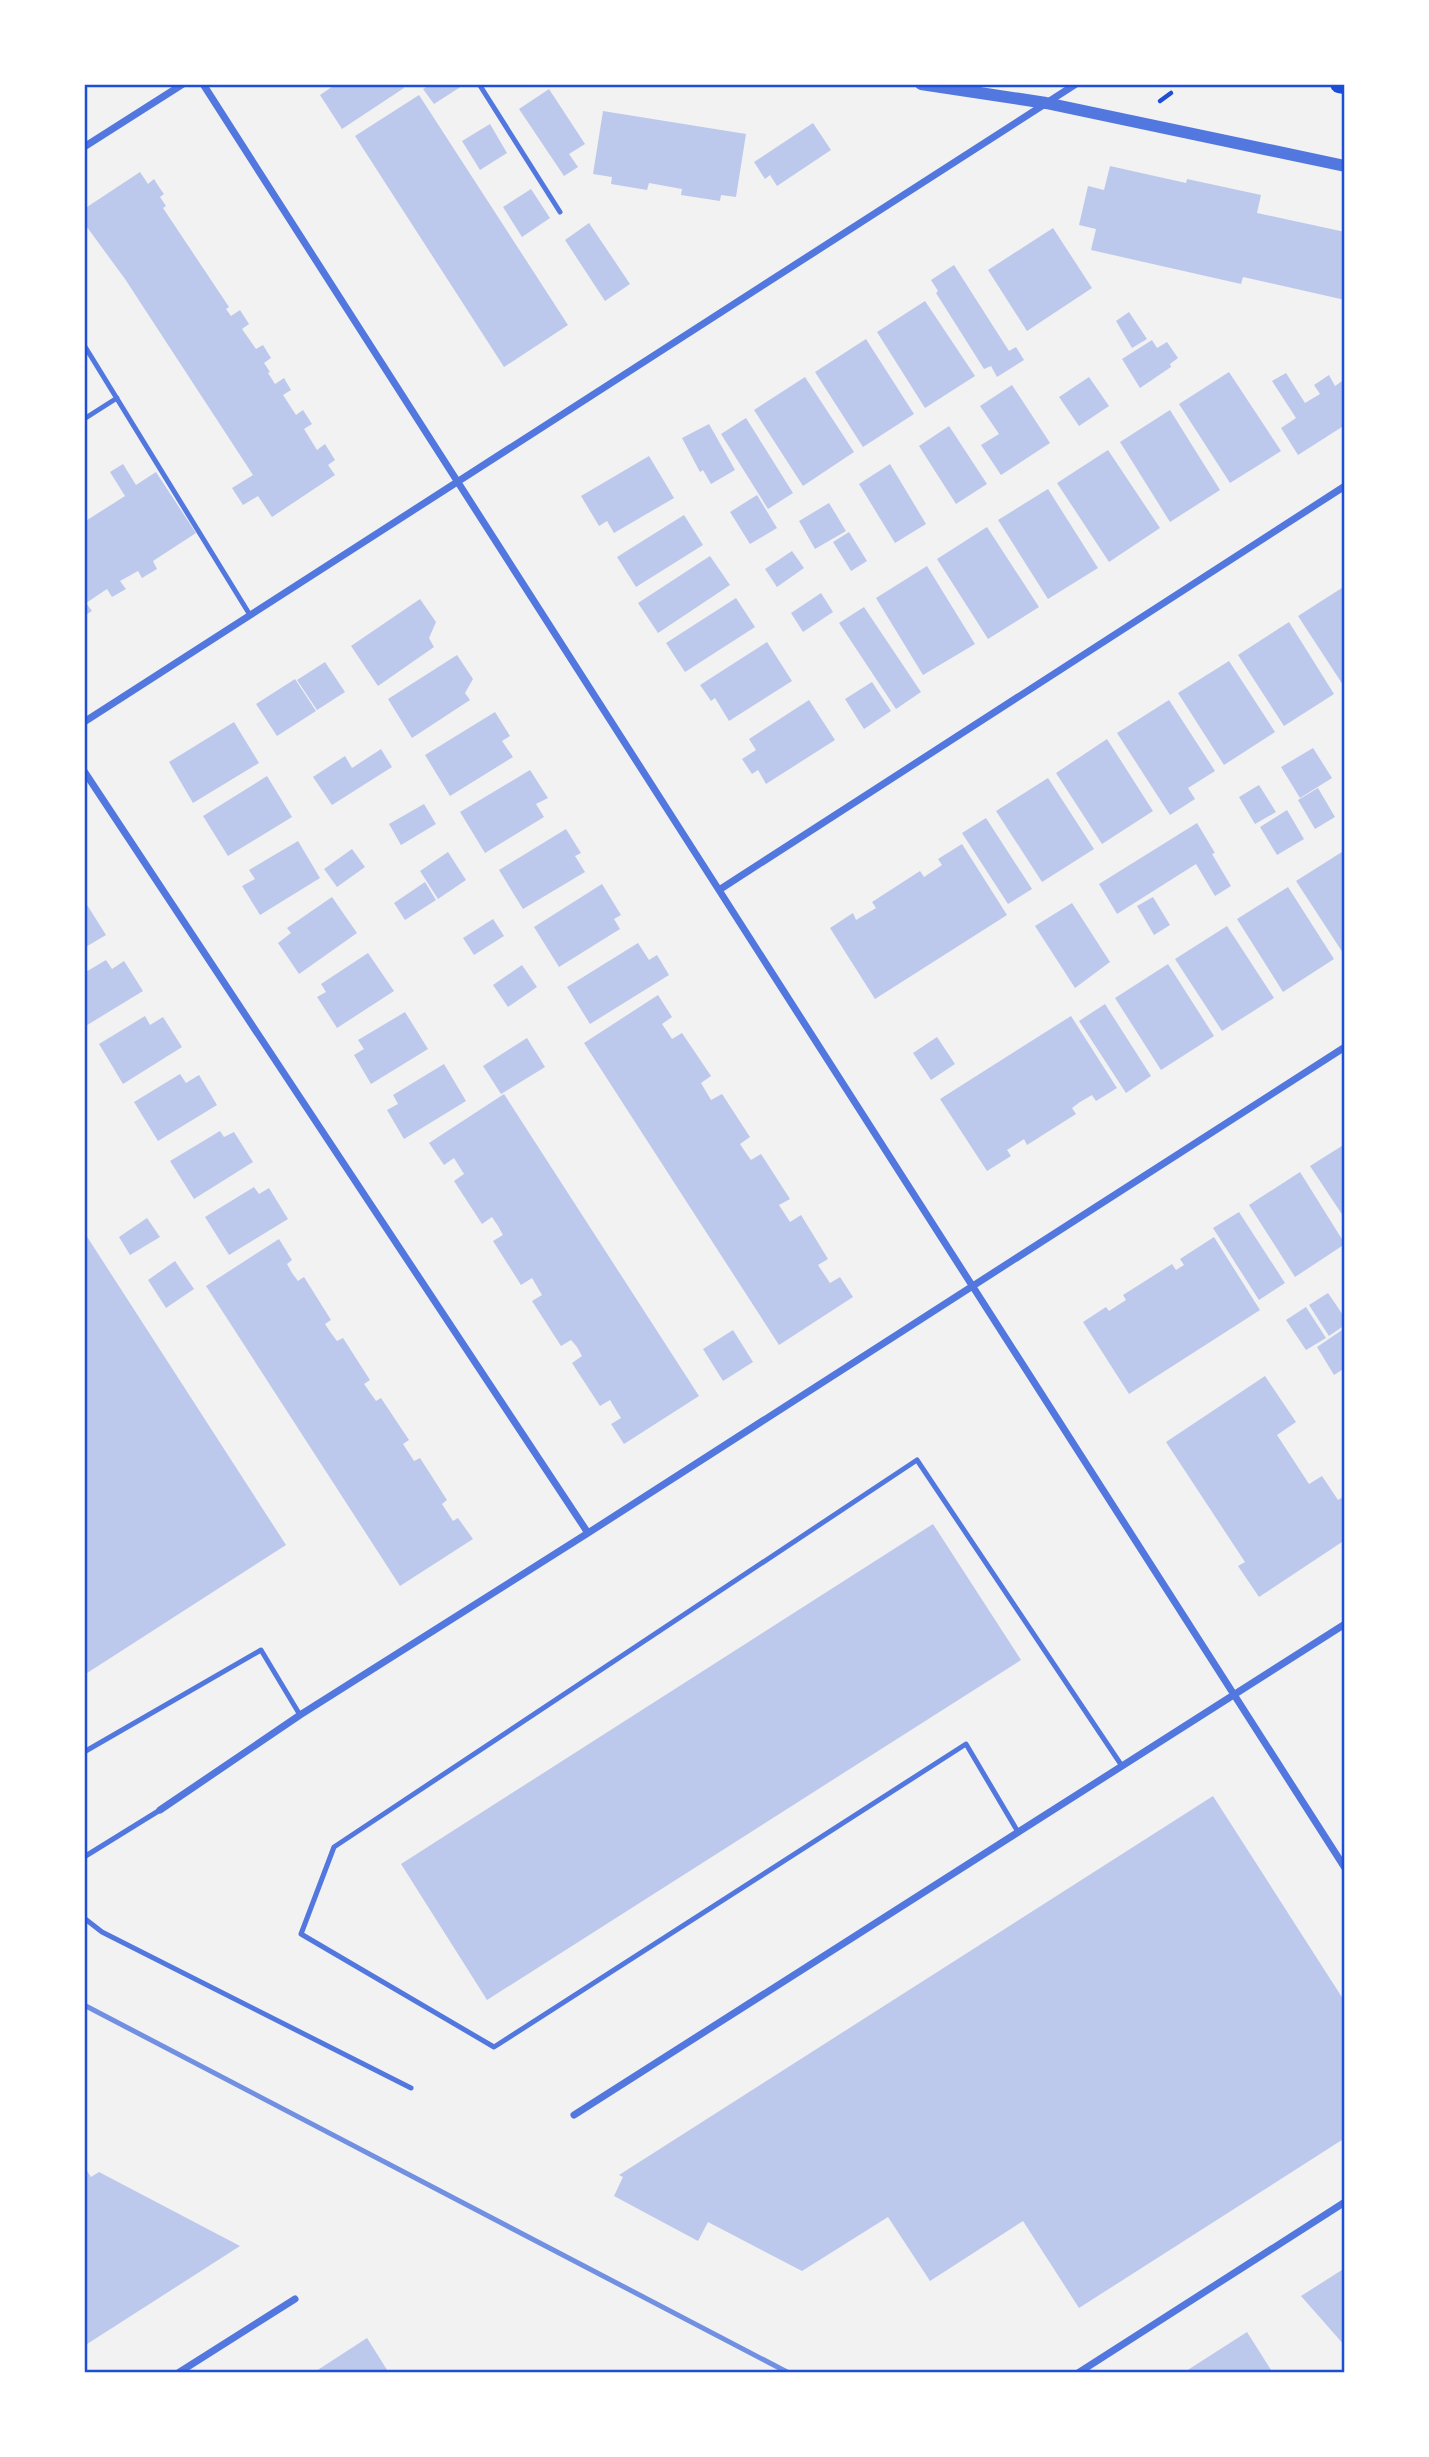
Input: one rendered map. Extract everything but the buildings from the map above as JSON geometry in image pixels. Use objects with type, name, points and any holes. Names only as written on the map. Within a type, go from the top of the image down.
[{"type":"main road","points":[[1339,84],[1345,85]]},
{"type":"street","points":[[84,147],[183,84]]},
{"type":"street","points":[[203,84],[1345,1868]]},
{"type":"street","points":[[921,84],[1046,103],[1345,166]]},
{"type":"street","points":[[84,722],[1076,84]]},
{"type":"street","points":[[719,890],[1345,486]]},
{"type":"street","points":[[84,771],[588,1534]]},
{"type":"street","points":[[160,1810],[300,1715],[588,1534],[1345,1047]]},
{"type":"street","points":[[574,2115],[1345,1624]]},
{"type":"street","points":[[1078,2373],[1345,2202]]},
{"type":"street","points":[[178,2373],[295,2299]]},
{"type":"lane","points":[[479,84],[560,212]]},
{"type":"lane","points":[[84,345],[250,615]]},
{"type":"lane","points":[[84,419],[117,398]]},
{"type":"lane","points":[[1018,1832],[966,1744],[494,2047],[302,1934],[334,1847],[917,1460],[1122,1766]]},
{"type":"lane","points":[[84,1752],[261,1650],[300,1715]]},
{"type":"lane","points":[[84,1857],[160,1810]]},
{"type":"lane","points":[[84,1917],[102,1932],[411,2088]]},
{"type":"railway","points":[[84,2005],[789,2373]]}]
